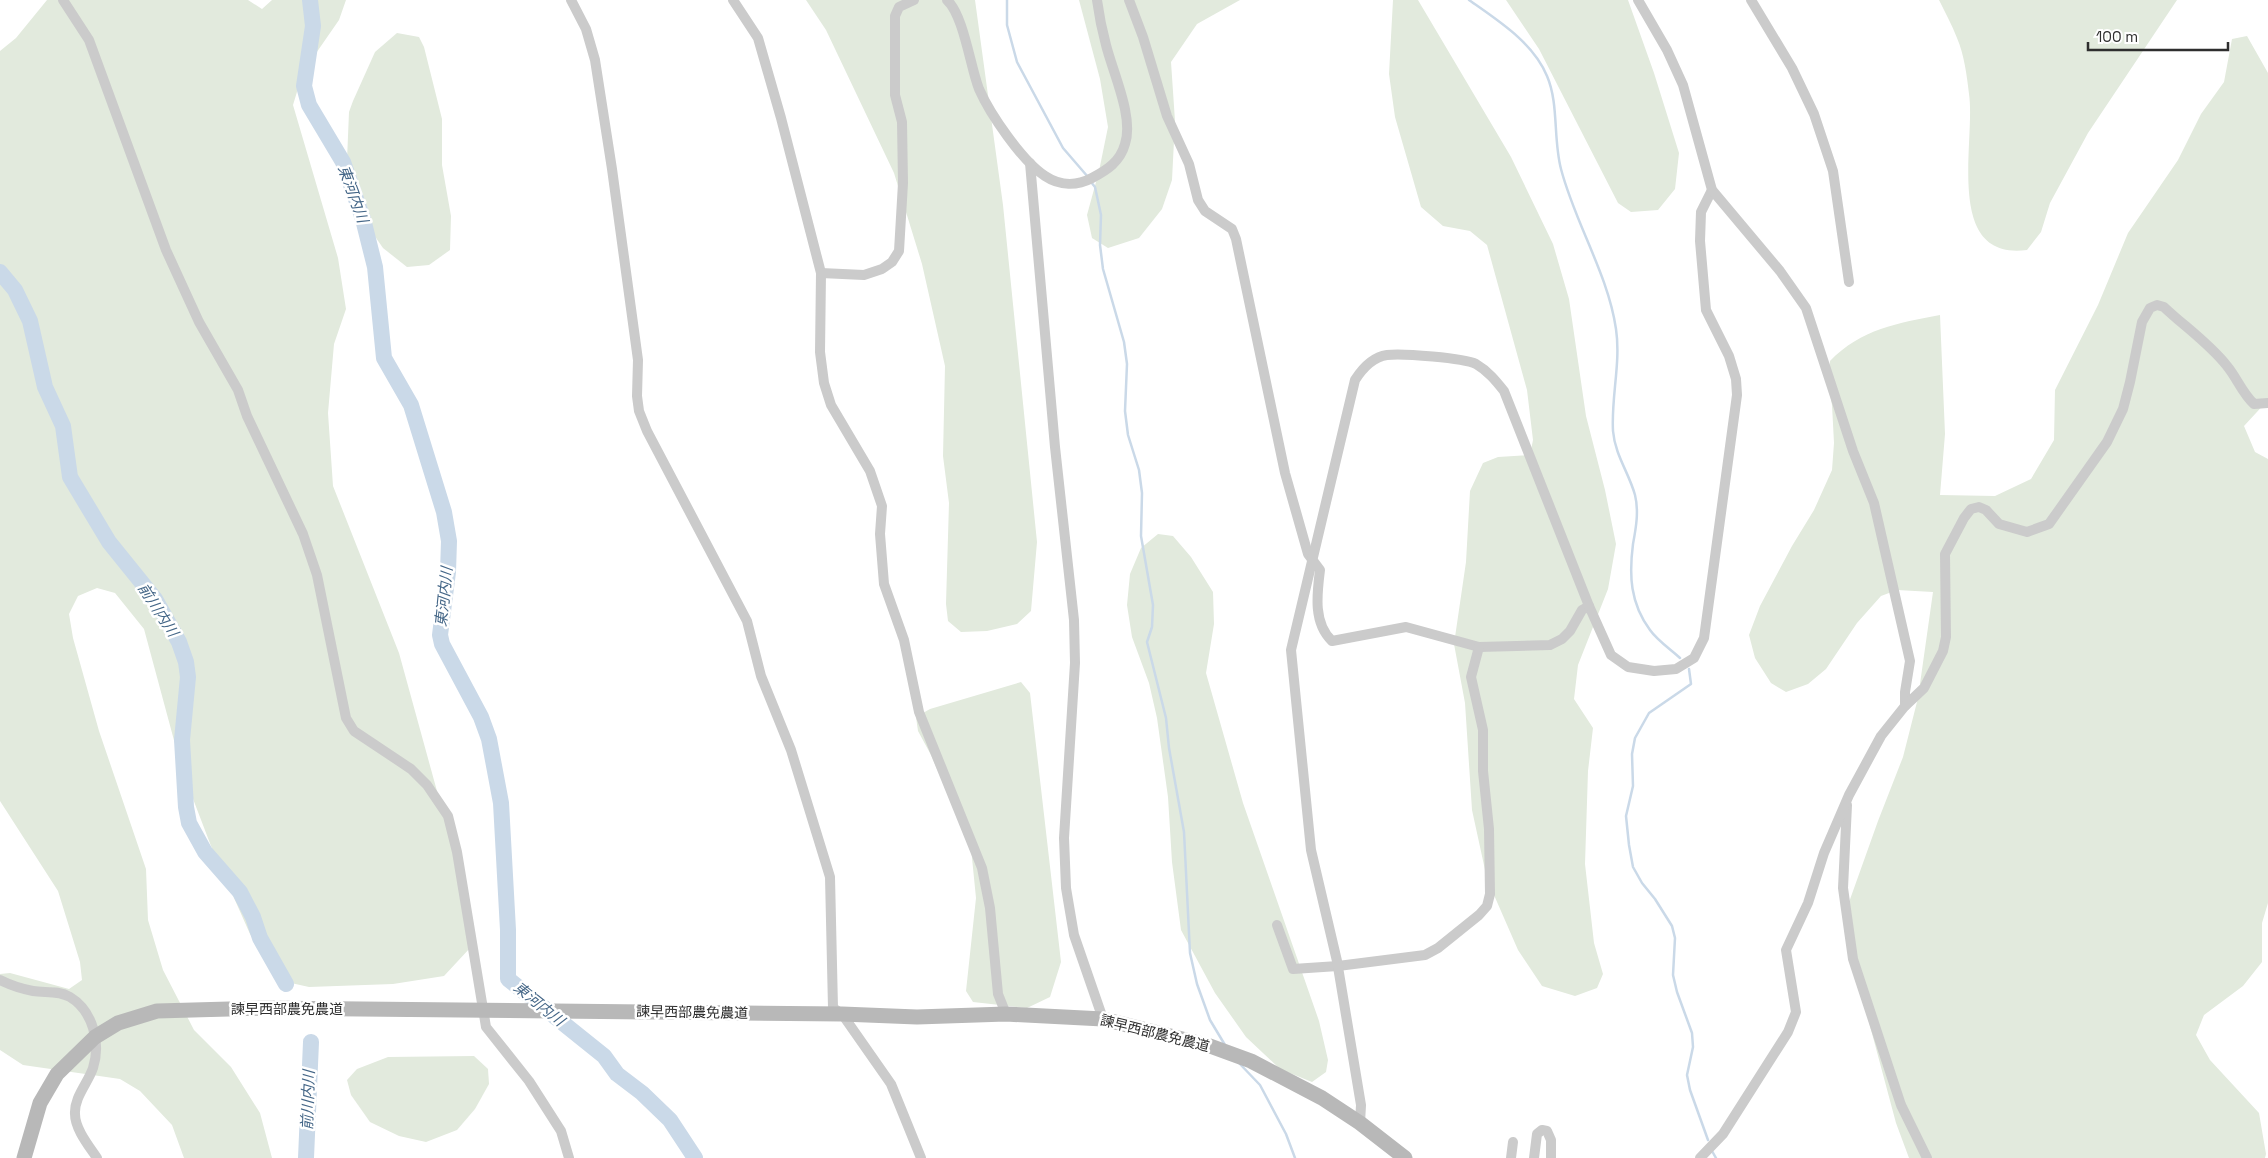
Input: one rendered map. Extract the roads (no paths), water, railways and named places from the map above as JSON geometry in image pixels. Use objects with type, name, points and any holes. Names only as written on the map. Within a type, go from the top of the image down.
[{"type":"street","points":[[63,0],[90,40],[166,250],[199,322],[238,390],[248,416],[303,534],[317,575],[346,718],[354,731],[411,769],[427,785],[448,816],[457,852],[486,1027],[529,1081],[561,1131],[569,1158]]},
{"type":"street","points":[[571,0],[586,29],[595,60],[638,360],[637,396],[639,411],[647,431],[748,621],[761,676],[790,750],[830,877],[833,1008],[842,1014],[891,1084],[921,1158]]},
{"type":"street","points":[[732,0],[758,38],[765,60],[821,273],[820,352],[824,383],[831,404],[870,471],[882,506],[880,534],[884,584],[904,640],[919,712],[982,868],[991,918],[999,1002],[1006,1014]]},
{"type":"street","points":[[821,273],[864,276],[882,269],[892,262],[899,251],[903,183],[902,122],[895,95],[896,16],[899,7],[914,0]]},
{"type":"street","points":[[947,0],[957,18],[979,88],[996,120],[1030,162],[1046,177],[1064,184],[1081,184],[1109,170],[1118,160],[1125,145],[1128,131],[1097,0]]},
{"type":"street","points":[[1129,0],[1143,37],[1167,116],[1190,164],[1198,200],[1206,211],[1232,229],[1236,239],[1285,473],[1308,554],[1320,570],[1317,597],[1320,622],[1324,633],[1332,641],[1406,628],[1479,647],[1550,645],[1566,635],[1582,610],[1589,606]]},
{"type":"street","points":[[1638,0],[1667,50],[1683,85],[1712,190],[1780,271],[1806,308],[1853,451],[1874,503],[1910,661],[1905,692],[1905,706]]},
{"type":"street","points":[[1751,0],[1792,68],[1816,122],[1833,171],[1849,282]]},
{"type":"street","points":[[1030,162],[1056,455],[1074,620],[1075,663],[1064,838],[1066,888],[1074,935],[1103,1019]]},
{"type":"street","points":[[1360,1123],[1361,1105],[1338,966],[1311,850],[1291,650],[1355,380],[1361,370],[1373,360],[1387,355],[1462,359],[1490,374],[1504,391],[1589,606],[1611,655],[1628,667],[1654,671],[1676,669],[1694,658],[1704,638],[1736,395],[1736,380],[1729,356],[1706,310],[1700,241],[1701,212],[1712,190]]},
{"type":"street","points":[[1700,1158],[1723,1134],[1791,1026],[1796,1012],[1786,950],[1808,903],[1824,853],[1847,799],[1881,736],[1905,706],[1924,688],[1944,651],[1946,637],[1946,554],[1970,509],[1979,508],[1986,510],[1999,524],[2027,532],[2049,524],[2107,442],[2123,408],[2142,322],[2150,308],[2157,305],[2164,307],[2228,366],[2246,397],[2254,404],[2268,403]]},
{"type":"street","points":[[1277,925],[1293,969],[1338,966],[1425,955],[1438,948],[1487,906],[1490,885],[1489,829],[1483,771],[1483,730],[1471,677],[1479,647]]},
{"type":"street","points":[[1847,799],[1843,888],[1853,959],[1901,1106],[1927,1158]]},
{"type":"street","points":[[0,980],[33,991],[53,992],[70,997],[89,1015],[93,1028],[95,1053],[92,1069],[79,1094],[74,1115],[83,1136],[97,1158]]},
{"type":"street","name":"諫早西部農免農道","points":[[24,1158],[40,1102],[57,1074],[95,1037],[118,1023],[157,1010],[263,1008],[842,1014],[917,1017],[1006,1014],[1103,1019],[1210,1046],[1252,1061],[1322,1098],[1360,1123],[1405,1158]]},
{"type":"street","points":[[1534,1158],[1537,1134],[1542,1130],[1546,1131],[1551,1140],[1551,1158]]},
{"type":"street","points":[[1511,1158],[1513,1142]]},
{"type":"waterway","name":"東河内川","points":[[310,0],[313,26],[304,86],[309,105],[343,162],[363,219],[375,267],[384,358],[411,405],[444,512],[449,541],[448,572],[440,635],[442,644],[481,717],[489,739],[501,803],[508,930],[508,979],[604,1056],[617,1074],[642,1093],[670,1120],[695,1158]]},
{"type":"waterway","points":[[1007,0],[1007,25],[1017,62],[1063,148],[1088,177]]},
{"type":"waterway","points":[[1469,0],[1524,42],[1541,64],[1551,87],[1561,169],[1574,209],[1606,288],[1616,329],[1617,354],[1613,406],[1614,440],[1635,495],[1637,507],[1631,567],[1632,588],[1643,620],[1660,641],[1680,658]]},
{"type":"waterway","points":[[1091,182],[1095,187],[1101,215],[1100,245],[1103,269],[1124,342],[1127,364],[1125,411],[1128,435],[1139,470],[1142,493],[1141,536],[1153,605],[1152,627],[1147,642],[1166,718],[1169,748],[1184,832],[1190,953],[1197,984],[1210,1020],[1225,1045]]},
{"type":"waterway","name":"前川内川","points":[[0,272],[15,290],[30,321],[45,387],[63,426],[70,477],[109,542],[155,599],[179,642],[186,662],[188,677],[182,740],[186,807],[189,823],[205,852],[240,892],[253,917],[260,938],[286,984]]},
{"type":"waterway","points":[[1689,669],[1691,684],[1649,713],[1635,738],[1632,754],[1633,786],[1626,816],[1633,867],[1672,926],[1675,938],[1673,975],[1692,1033],[1693,1047],[1687,1075],[1690,1090],[1708,1140]]},
{"type":"waterway","name":"前川内川","points":[[306,1158],[311,1042]]},
{"type":"waterway","points":[[1239,1063],[1260,1085],[1286,1134],[1295,1158]]},
{"type":"waterway","points":[[1712,1151],[1716,1158]]}]
